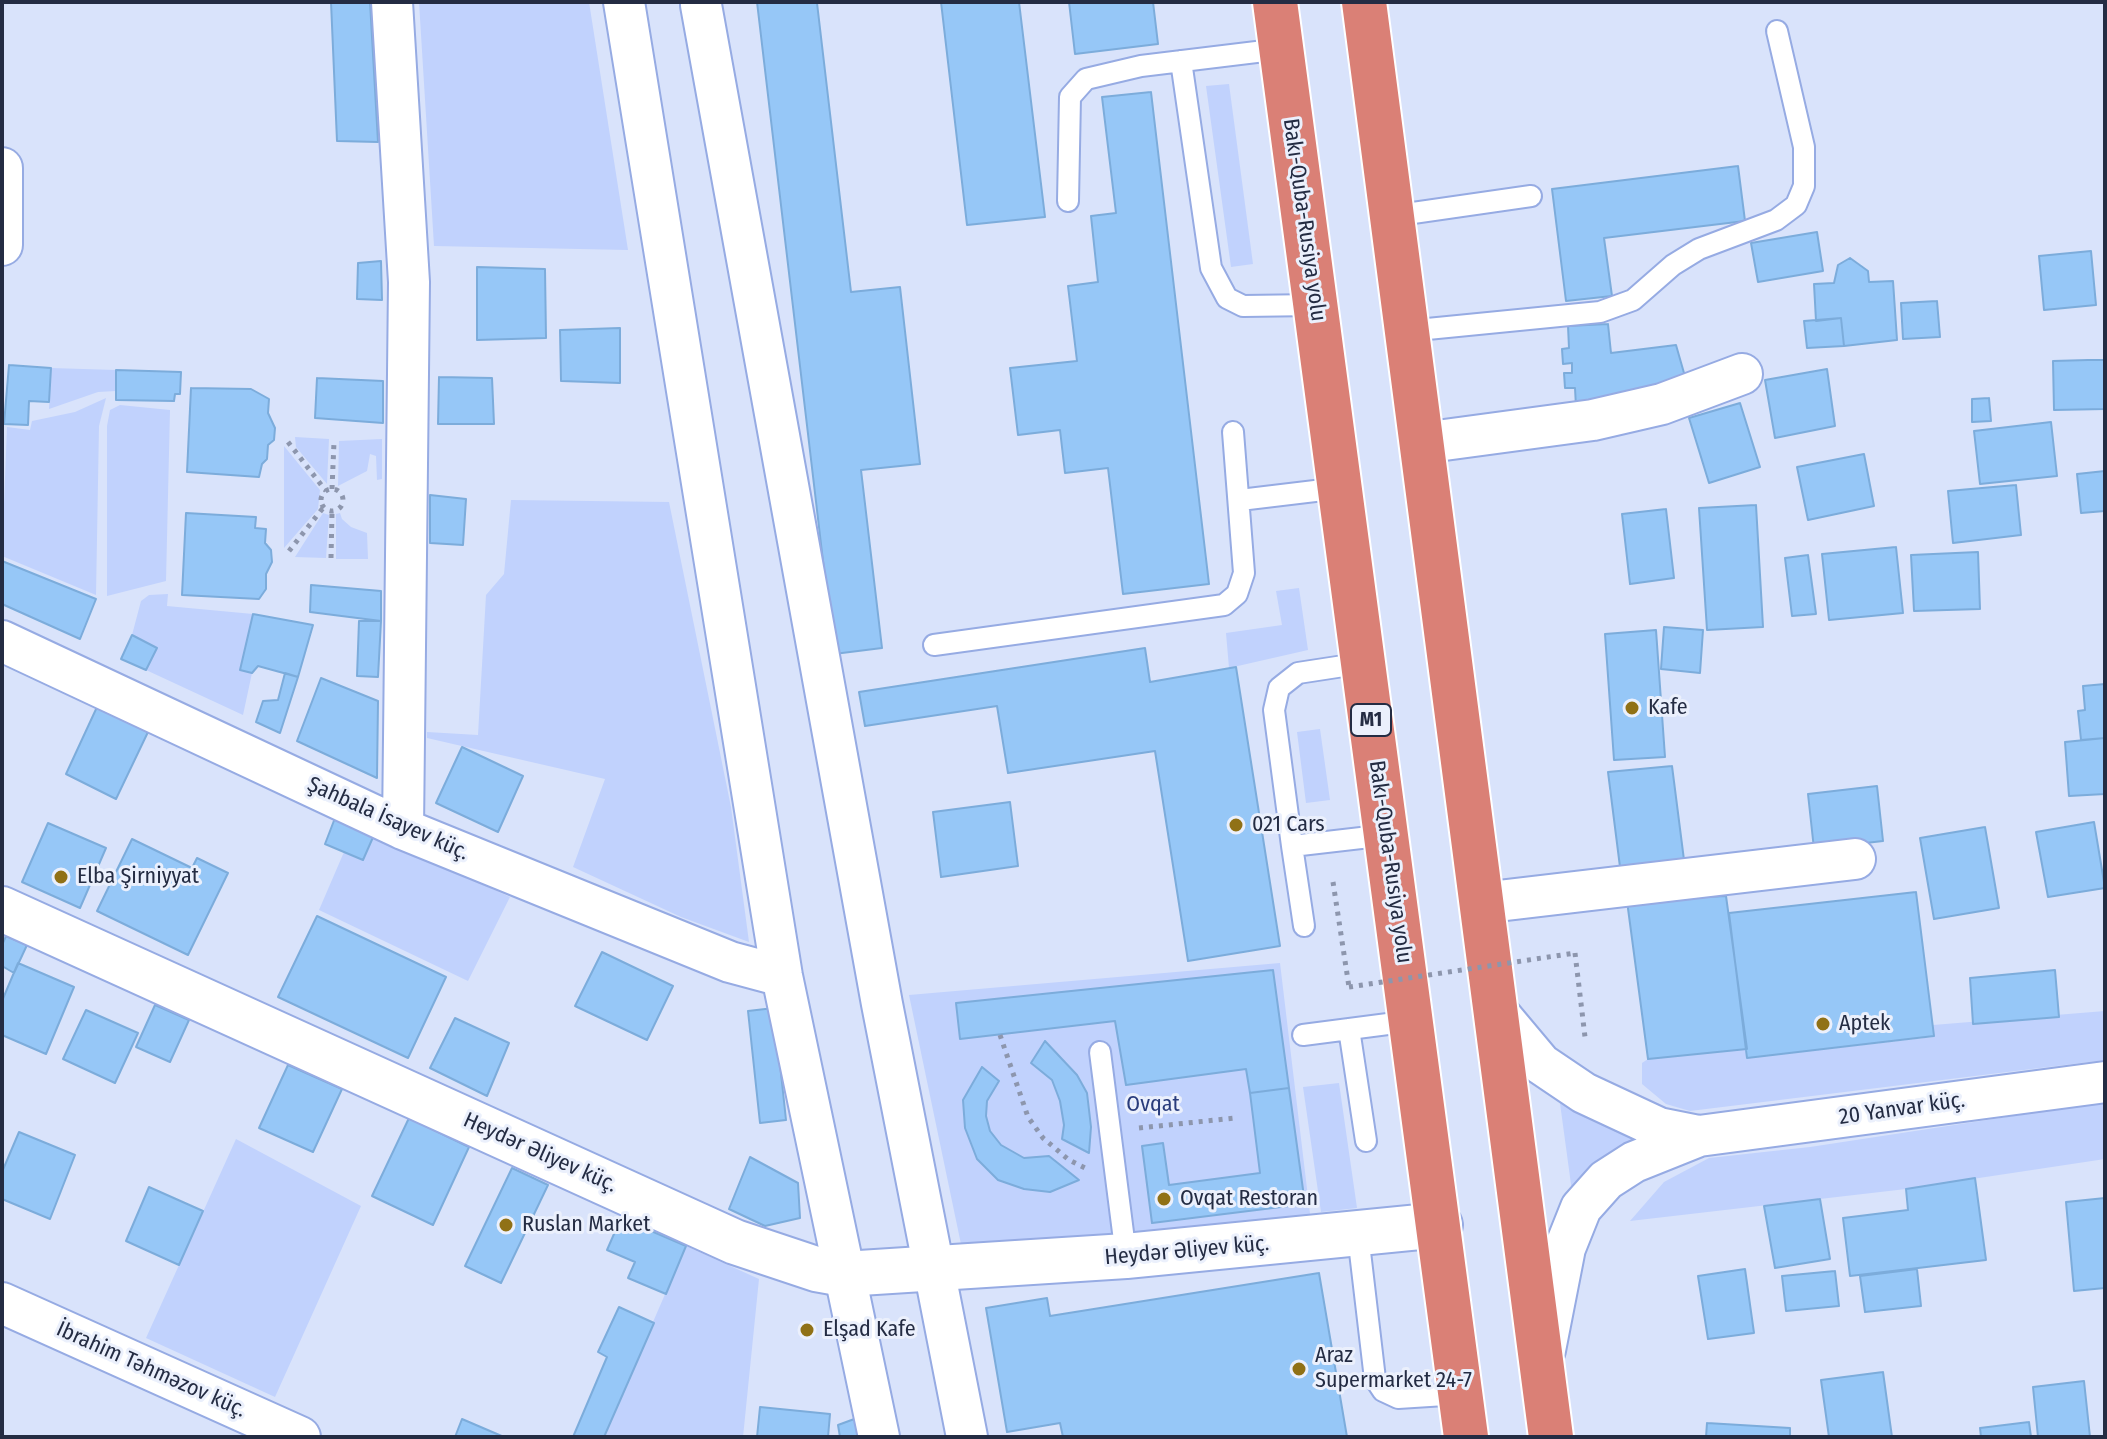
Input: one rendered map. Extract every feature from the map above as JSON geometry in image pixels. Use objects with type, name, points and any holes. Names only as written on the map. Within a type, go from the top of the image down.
[{"type":"highway","name":"Bakı-Quba-Rusiya yolu","points":[[1275,2],[1466,1437]]},
{"type":"highway","points":[[1364,2],[1551,1437]]},
{"type":"street","points":[[392,2],[409,282],[403,829]]},
{"type":"street","points":[[624,2],[782,976],[879,1437]]},
{"type":"street","points":[[701,5],[882,1004],[967,1437]]},
{"type":"street","points":[[2,168],[2,245]]},
{"type":"street","points":[[1422,443],[1593,420],[1662,404],[1742,374]]},
{"type":"street","name":"Şahbala İsayev küç.","points":[[2,641],[403,829],[730,962],[782,976]]},
{"type":"street","points":[[1481,903],[1855,859]]},
{"type":"street","name":"Heydər Əliyev küç.","points":[[2,909],[735,1242],[816,1269],[844,1274],[1126,1256],[1440,1225]]},
{"type":"street","points":[[1494,1008],[1541,1064],[1584,1093],[1659,1128],[1699,1136]]},
{"type":"street","name":"20 Yanvar küç.","points":[[1699,1136],[2105,1082]]},
{"type":"street","points":[[1541,1366],[1565,1248],[1581,1208],[1606,1180],[1634,1162],[1699,1136]]},
{"type":"street","name":"İbrahim Təhməzov küç.","points":[[2,1303],[300,1437]]},
{"type":"lane","points":[[1407,331],[1600,312],[1633,300],[1673,265],[1699,249],[1776,220],[1796,205],[1804,186],[1804,147],[1777,31]]},
{"type":"lane","points":[[1068,201],[1070,97],[1086,79],[1181,61],[1281,49]]},
{"type":"lane","points":[[1181,61],[1211,268],[1221,288],[1227,298],[1243,306],[1315,305]]},
{"type":"lane","points":[[1392,216],[1531,196]]},
{"type":"lane","points":[[934,645],[1224,605],[1237,594],[1244,573],[1233,432]]},
{"type":"lane","points":[[1240,500],[1340,488]]},
{"type":"lane","points":[[1304,926],[1274,710],[1279,688],[1298,673],[1363,663]]},
{"type":"lane","points":[[1292,846],[1387,835]]},
{"type":"lane","points":[[1303,1035],[1411,1021]]},
{"type":"lane","points":[[1349,1029],[1366,1141]]},
{"type":"lane","points":[[1100,1052],[1126,1256]]},
{"type":"lane","points":[[1358,1235],[1375,1379],[1383,1391],[1398,1398],[1461,1394]]},
{"type":"path","points":[[288,442],[329,490],[339,491],[343,501],[340,508],[332,512]]},
{"type":"path","points":[[289,551],[323,508],[321,498],[329,490],[334,442]]},
{"type":"path","points":[[323,508],[332,512]]},
{"type":"path","points":[[331,558],[332,512]]},
{"type":"path","points":[[1333,882],[1349,987],[1575,953],[1585,1037]]},
{"type":"path","points":[[1000,1035],[1028,1117],[1043,1138],[1069,1160],[1092,1171],[1115,1170]]},
{"type":"path","points":[[1110,1131],[1235,1118]]},
{"type":"green space","points":[[419,2],[589,2],[628,250],[434,246]]},
{"type":"green space","points":[[1229,84],[1253,264],[1231,267],[1206,86]]},
{"type":"green space","points":[[51,368],[116,370],[116,391],[98,392],[49,409]]},
{"type":"green space","points":[[106,398],[99,426],[96,595],[2,556],[7,427],[30,430],[32,421],[75,412]]},
{"type":"green space","points":[[120,405],[170,410],[166,581],[107,596],[107,426],[110,410]]},
{"type":"green space","points":[[295,437],[329,439],[327,484],[296,447]]},
{"type":"green space","points":[[382,439],[382,479],[377,480],[376,456],[370,454],[367,471],[338,486],[339,441]]},
{"type":"green space","points":[[284,446],[320,490],[318,509],[284,548]]},
{"type":"green space","points":[[511,500],[669,502],[731,807],[749,942],[681,917],[573,867],[605,779],[427,738],[427,732],[478,735],[486,595],[504,574]]},
{"type":"green space","points":[[323,513],[329,515],[326,558],[295,557]]},
{"type":"green space","points":[[340,513],[351,527],[367,533],[368,559],[336,559],[336,514]]},
{"type":"green space","points":[[1299,588],[1308,650],[1229,668],[1226,633],[1282,625],[1276,591]]},
{"type":"green space","points":[[168,594],[167,606],[253,614],[240,670],[252,673],[243,715],[146,670],[157,648],[132,635],[141,601],[149,595]]},
{"type":"green space","points":[[1320,729],[1330,800],[1306,803],[1297,732]]},
{"type":"green space","points":[[374,835],[510,897],[468,981],[319,910],[344,852],[363,860]]},
{"type":"green space","name":"Ovqat","points":[[1280,963],[1311,1222],[962,1249],[909,995]]},
{"type":"green space","points":[[2105,1011],[2105,1060],[1690,1111],[1666,1104],[1642,1084],[1642,1063],[1648,1059],[1747,1049],[1748,1058],[1933,1037],[1933,1025]]},
{"type":"green space","points":[[1339,1083],[1357,1208],[1321,1212],[1303,1087]]},
{"type":"green space","points":[[1559,1096],[1641,1137],[1573,1199]]},
{"type":"green space","points":[[2105,1102],[2105,1159],[1906,1189],[1630,1221],[1664,1182],[1709,1158],[1810,1147]]},
{"type":"green space","points":[[236,1139],[361,1206],[275,1397],[146,1338]]},
{"type":"green space","points":[[686,1246],[759,1279],[743,1437],[603,1437]]},
{"type":"building","points":[[331,2],[370,2],[378,142],[337,141]]},
{"type":"building","points":[[757,2],[826,2],[817,3],[851,292],[900,287],[920,464],[861,470],[882,648],[834,654]]},
{"type":"building","points":[[941,2],[1019,2],[1045,217],[967,225]]},
{"type":"building","points":[[1069,2],[1153,2],[1158,44],[1075,54]]},
{"type":"building","points":[[1151,92],[1209,584],[1123,594],[1108,468],[1065,473],[1060,430],[1018,435],[1010,368],[1077,361],[1068,286],[1098,282],[1091,216],[1116,213],[1102,97]]},
{"type":"building","points":[[1738,166],[1745,221],[1604,238],[1612,296],[1566,301],[1552,189]]},
{"type":"building","points":[[1817,232],[1823,271],[1758,282],[1751,243]]},
{"type":"building","points":[[2091,251],[2096,305],[2044,310],[2039,256]]},
{"type":"building","points":[[1850,258],[1868,271],[1869,282],[1893,281],[1897,340],[1844,346],[1841,318],[1816,321],[1814,284],[1834,283],[1838,265]]},
{"type":"building","points":[[381,261],[382,300],[357,299],[358,263]]},
{"type":"building","points":[[477,267],[545,269],[546,338],[477,340]]},
{"type":"building","points":[[1937,301],[1940,337],[1903,339],[1901,303]]},
{"type":"building","points":[[1841,318],[1844,346],[1807,348],[1804,321]]},
{"type":"building","points":[[1608,324],[1611,353],[1676,345],[1686,380],[1576,407],[1575,388],[1565,388],[1564,373],[1572,373],[1572,363],[1563,364],[1562,349],[1569,348],[1568,326]]},
{"type":"building","points":[[620,328],[620,383],[561,381],[560,330]]},
{"type":"building","points":[[2105,360],[2105,409],[2054,410],[2053,361]]},
{"type":"building","points":[[9,365],[51,368],[49,402],[29,401],[28,425],[4,424]]},
{"type":"building","points":[[1827,369],[1835,426],[1775,438],[1765,380]]},
{"type":"building","points":[[116,370],[181,372],[180,394],[175,394],[174,401],[116,400]]},
{"type":"building","points":[[439,377],[492,378],[494,424],[438,424]]},
{"type":"building","points":[[317,378],[383,381],[383,423],[315,418]]},
{"type":"building","points":[[191,388],[251,389],[269,399],[268,413],[275,428],[274,440],[268,445],[267,459],[262,464],[259,477],[187,472]]},
{"type":"building","points":[[1989,398],[1991,421],[1972,422],[1972,399]]},
{"type":"building","points":[[1740,403],[1760,467],[1709,483],[1689,418]]},
{"type":"building","points":[[2051,422],[2057,476],[1980,484],[1974,431]]},
{"type":"building","points":[[1864,454],[1874,506],[1808,520],[1797,467]]},
{"type":"building","points":[[2105,471],[2105,511],[2081,513],[2077,474]]},
{"type":"building","points":[[2016,485],[2021,535],[1953,543],[1948,491]]},
{"type":"building","points":[[430,495],[466,499],[463,545],[430,543]]},
{"type":"building","points":[[1756,505],[1763,627],[1707,630],[1699,508]]},
{"type":"building","points":[[1666,509],[1674,578],[1630,584],[1622,514]]},
{"type":"building","points":[[186,513],[256,517],[255,528],[266,529],[265,543],[271,550],[272,562],[266,574],[266,589],[259,599],[182,595]]},
{"type":"building","points":[[1896,547],[1903,613],[1829,620],[1822,554]]},
{"type":"building","points":[[1978,552],[1980,609],[1914,611],[1911,555]]},
{"type":"building","points":[[1808,555],[1816,614],[1792,616],[1785,558]]},
{"type":"building","points":[[2,561],[96,599],[80,639],[2,604]]},
{"type":"building","points":[[311,585],[381,591],[381,621],[310,612]]},
{"type":"building","points":[[253,614],[313,625],[298,677],[258,666],[252,673],[240,670]]},
{"type":"building","points":[[359,621],[381,621],[378,677],[357,676]]},
{"type":"building","points":[[1664,627],[1703,630],[1700,673],[1661,669]]},
{"type":"building","points":[[1656,630],[1665,757],[1614,760],[1605,634]]},
{"type":"building","points":[[132,635],[157,648],[146,670],[121,659]]},
{"type":"building","points":[[1145,648],[1150,682],[1236,667],[1280,946],[1188,961],[1155,751],[1008,773],[997,706],[865,726],[859,692]]},
{"type":"building","points":[[285,673],[298,677],[280,733],[256,722],[263,701],[278,700]]},
{"type":"building","points":[[321,678],[378,701],[377,778],[297,741]]},
{"type":"building","points":[[2105,684],[2105,738],[2081,740],[2078,711],[2085,710],[2083,686]]},
{"type":"building","points":[[97,707],[148,732],[116,799],[66,774]]},
{"type":"building","points":[[2105,738],[2105,794],[2069,796],[2065,742]]},
{"type":"building","points":[[462,747],[523,776],[498,832],[436,803]]},
{"type":"building","points":[[1672,766],[1684,860],[1620,867],[1608,772]]},
{"type":"building","points":[[1877,786],[1883,841],[1814,849],[1808,794]]},
{"type":"building","points":[[1010,802],[1018,866],[941,877],[933,812]]},
{"type":"building","points":[[335,818],[374,835],[363,860],[325,844]]},
{"type":"building","points":[[2094,822],[2105,888],[2048,897],[2036,832]]},
{"type":"building","points":[[48,823],[106,848],[80,908],[22,882]]},
{"type":"building","points":[[1985,827],[1999,908],[1934,919],[1920,838]]},
{"type":"building","points":[[132,839],[192,868],[197,858],[228,873],[188,955],[97,911]]},
{"type":"building","points":[[1916,892],[1934,1036],[1747,1058],[1729,913]]},
{"type":"building","points":[[1726,896],[1747,1049],[1648,1059],[1627,901]]},
{"type":"building","points":[[317,916],[446,977],[408,1058],[278,997]]},
{"type":"building","points":[[6,936],[27,945],[14,973],[2,966],[2,945]]},
{"type":"building","points":[[602,952],[673,986],[647,1040],[575,1006]]},
{"type":"building","points":[[18,963],[74,987],[46,1054],[2,1035],[2,1001]]},
{"type":"building","points":[[1273,970],[1289,1088],[1250,1093],[1246,1069],[1126,1085],[1115,1021],[960,1039],[956,1003]]},
{"type":"building","points":[[2055,970],[2059,1017],[1973,1024],[1970,978]]},
{"type":"building","points":[[155,1005],[189,1020],[170,1062],[136,1047]]},
{"type":"building","points":[[774,1008],[786,1120],[760,1123],[748,1011]]},
{"type":"building","points":[[86,1010],[138,1033],[115,1083],[63,1059]]},
{"type":"building","points":[[455,1018],[509,1043],[487,1096],[430,1068]]},
{"type":"building","points":[[1045,1041],[1077,1075],[1087,1093],[1091,1127],[1089,1153],[1062,1139],[1064,1125],[1060,1101],[1052,1080],[1031,1063]]},
{"type":"building","points":[[288,1065],[342,1089],[313,1152],[259,1128]]},
{"type":"building","points":[[982,1067],[999,1081],[987,1101],[986,1116],[990,1131],[1001,1145],[1024,1158],[1049,1156],[1079,1180],[1050,1192],[1024,1189],[998,1180],[977,1159],[965,1128],[963,1100]]},
{"type":"building","points":[[1289,1088],[1305,1204],[1152,1223],[1142,1146],[1163,1143],[1169,1185],[1260,1173],[1250,1093]]},
{"type":"building","points":[[409,1118],[469,1147],[433,1225],[372,1196]]},
{"type":"building","points":[[19,1132],[75,1155],[50,1219],[2,1199],[2,1172]]},
{"type":"building","points":[[750,1157],[798,1183],[800,1218],[765,1226],[729,1209]]},
{"type":"building","name":"Ruslan Market","points":[[512,1168],[548,1185],[501,1283],[465,1266]]},
{"type":"building","points":[[1975,1178],[1986,1260],[1850,1276],[1843,1218],[1908,1210],[1906,1189]]},
{"type":"building","points":[[149,1187],[203,1211],[179,1265],[126,1241]]},
{"type":"building","points":[[2105,1198],[2105,1288],[2074,1291],[2066,1202]]},
{"type":"building","points":[[1820,1199],[1830,1259],[1775,1268],[1764,1206]]},
{"type":"building","points":[[621,1218],[686,1246],[666,1294],[628,1278],[635,1262],[607,1250]]},
{"type":"building","points":[[1745,1269],[1754,1333],[1708,1339],[1698,1276]]},
{"type":"building","points":[[1917,1269],[1921,1306],[1865,1312],[1860,1276]]},
{"type":"building","points":[[1835,1271],[1839,1306],[1786,1311],[1782,1276]]},
{"type":"building","points":[[1319,1273],[1347,1437],[1063,1437],[1060,1423],[1007,1432],[986,1308],[1047,1298],[1050,1316]]},
{"type":"building","points":[[619,1307],[654,1323],[604,1437],[573,1437],[607,1357],[598,1352]]},
{"type":"building","points":[[1883,1372],[1892,1437],[1829,1437],[1821,1380]]},
{"type":"building","points":[[2084,1381],[2090,1437],[2038,1437],[2033,1387]]},
{"type":"building","points":[[760,1407],[830,1414],[828,1437],[757,1437]]},
{"type":"building","points":[[857,1418],[860,1437],[840,1437],[838,1425]]},
{"type":"building","points":[[462,1419],[504,1437],[455,1437]]},
{"type":"building","points":[[2029,1422],[2031,1437],[1981,1437],[1980,1428]]},
{"type":"building","points":[[1707,1423],[1790,1428],[1790,1437],[1706,1437]]},
{"type":"place","name":"Kafe","points":[[1632,708]]},
{"type":"place","name":"021 Cars","points":[[1236,825]]},
{"type":"place","name":"Elba Şirniyyat","points":[[61,877]]},
{"type":"place","name":"Aptek","points":[[1823,1024]]},
{"type":"place","name":"Ovqat Restoran","points":[[1164,1199]]},
{"type":"place","name":"Ruslan Market","points":[[506,1225]]},
{"type":"place","name":"Elşad Kafe","points":[[807,1330]]},
{"type":"place","name":"Araz Supermarket 24-7","points":[[1299,1369]]}]
